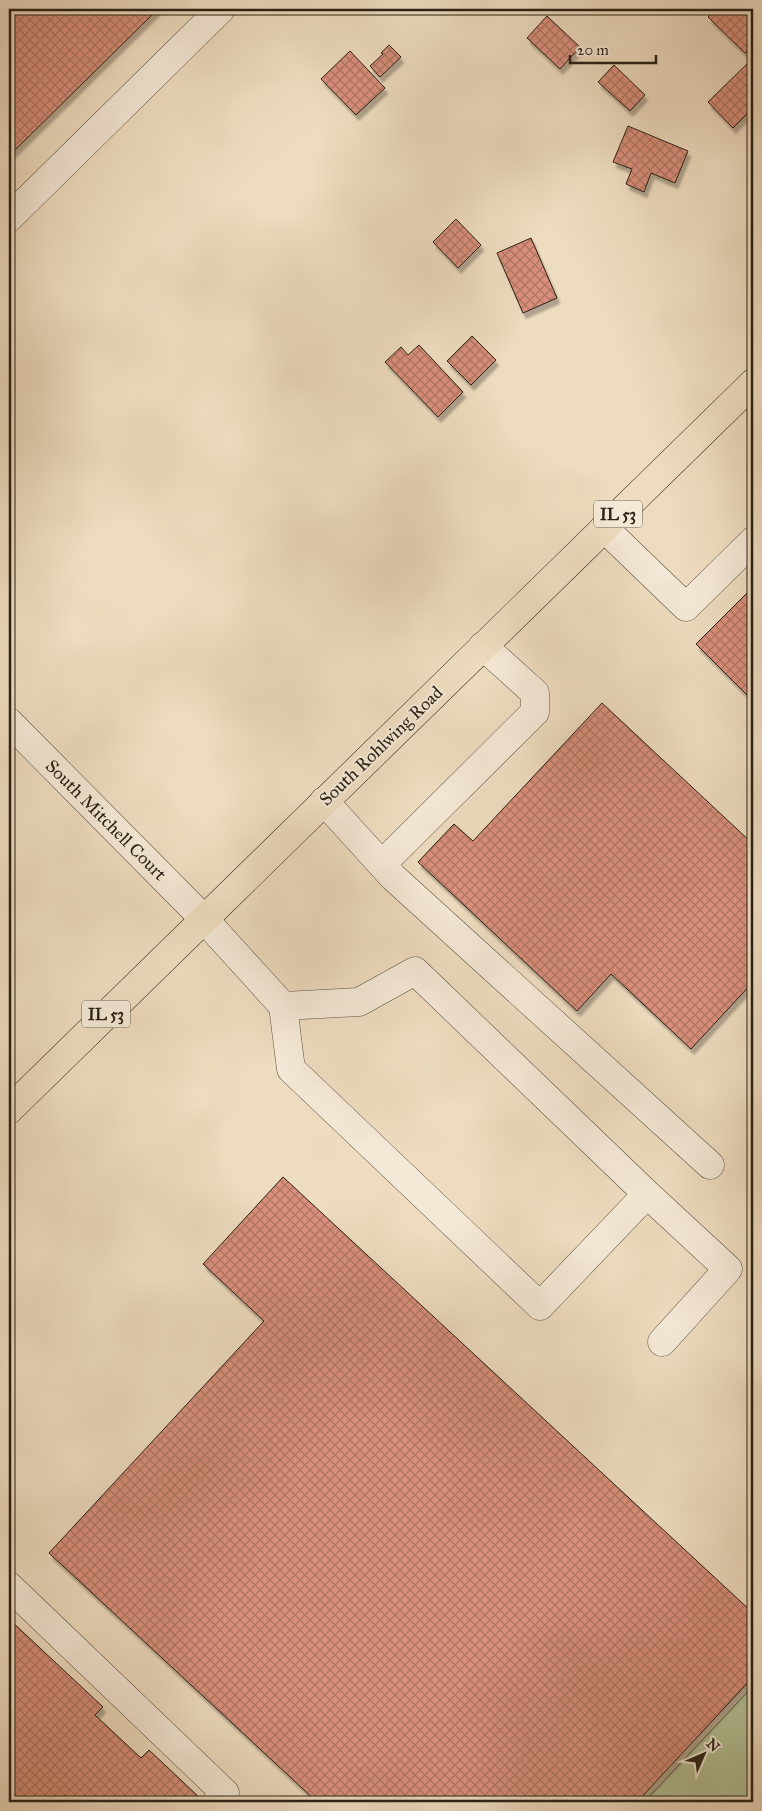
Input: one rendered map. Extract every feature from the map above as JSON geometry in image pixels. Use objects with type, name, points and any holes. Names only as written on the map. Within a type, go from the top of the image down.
[{"type":"main road","name":"South Rohlwing Road","points":[[9,1110],[753,383]]},
{"type":"street","points":[[9,218],[221,9]]},
{"type":"street","points":[[604,528],[686,608],[753,541]]},
{"type":"street","points":[[382,864],[535,712],[535,693],[483,646]]},
{"type":"street","name":"South Mitchell Court","points":[[9,722],[204,919],[283,1006]]},
{"type":"street","points":[[324,801],[393,877],[710,1165]]},
{"type":"street","points":[[647,1194],[540,1306],[291,1069],[283,1006],[360,1002],[415,971],[647,1194],[728,1269],[662,1342]]},
{"type":"street","points":[[9,1586],[225,1793],[217,1802]]},
{"type":"green space","points":[[753,1686],[753,1802],[644,1802]]},
{"type":"building","points":[[9,9],[158,9],[9,156]]},
{"type":"building","points":[[717,9],[747,9],[753,15],[753,45],[745,53],[708,17]]},
{"type":"building","points":[[547,16],[580,47],[560,69],[527,38]]},
{"type":"building","points":[[389,45],[401,57],[380,77],[370,66],[383,54],[381,53]]},
{"type":"building","points":[[350,51],[385,88],[356,115],[321,79]]},
{"type":"building","points":[[753,58],[753,108],[733,128],[708,102]]},
{"type":"building","points":[[614,65],[645,95],[630,111],[598,82]]},
{"type":"building","points":[[628,126],[688,151],[675,183],[651,173],[644,192],[626,184],[632,169],[613,162]]},
{"type":"building","points":[[456,219],[481,245],[458,268],[433,242]]},
{"type":"building","points":[[531,238],[557,298],[523,313],[497,253]]},
{"type":"building","points":[[472,336],[496,360],[471,385],[447,361]]},
{"type":"building","points":[[419,345],[463,392],[438,417],[385,362],[401,347],[408,355]]},
{"type":"building","points":[[753,587],[753,701],[696,644]]},
{"type":"building","points":[[602,703],[753,844],[753,982],[691,1049],[611,974],[577,1011],[418,862],[454,824],[473,841]]},
{"type":"building","points":[[283,1177],[753,1613],[753,1677],[637,1802],[317,1802],[49,1553],[264,1321],[203,1264]]},
{"type":"building","points":[[9,1619],[103,1707],[95,1715],[141,1758],[149,1750],[199,1797],[194,1802],[9,1802]]}]
